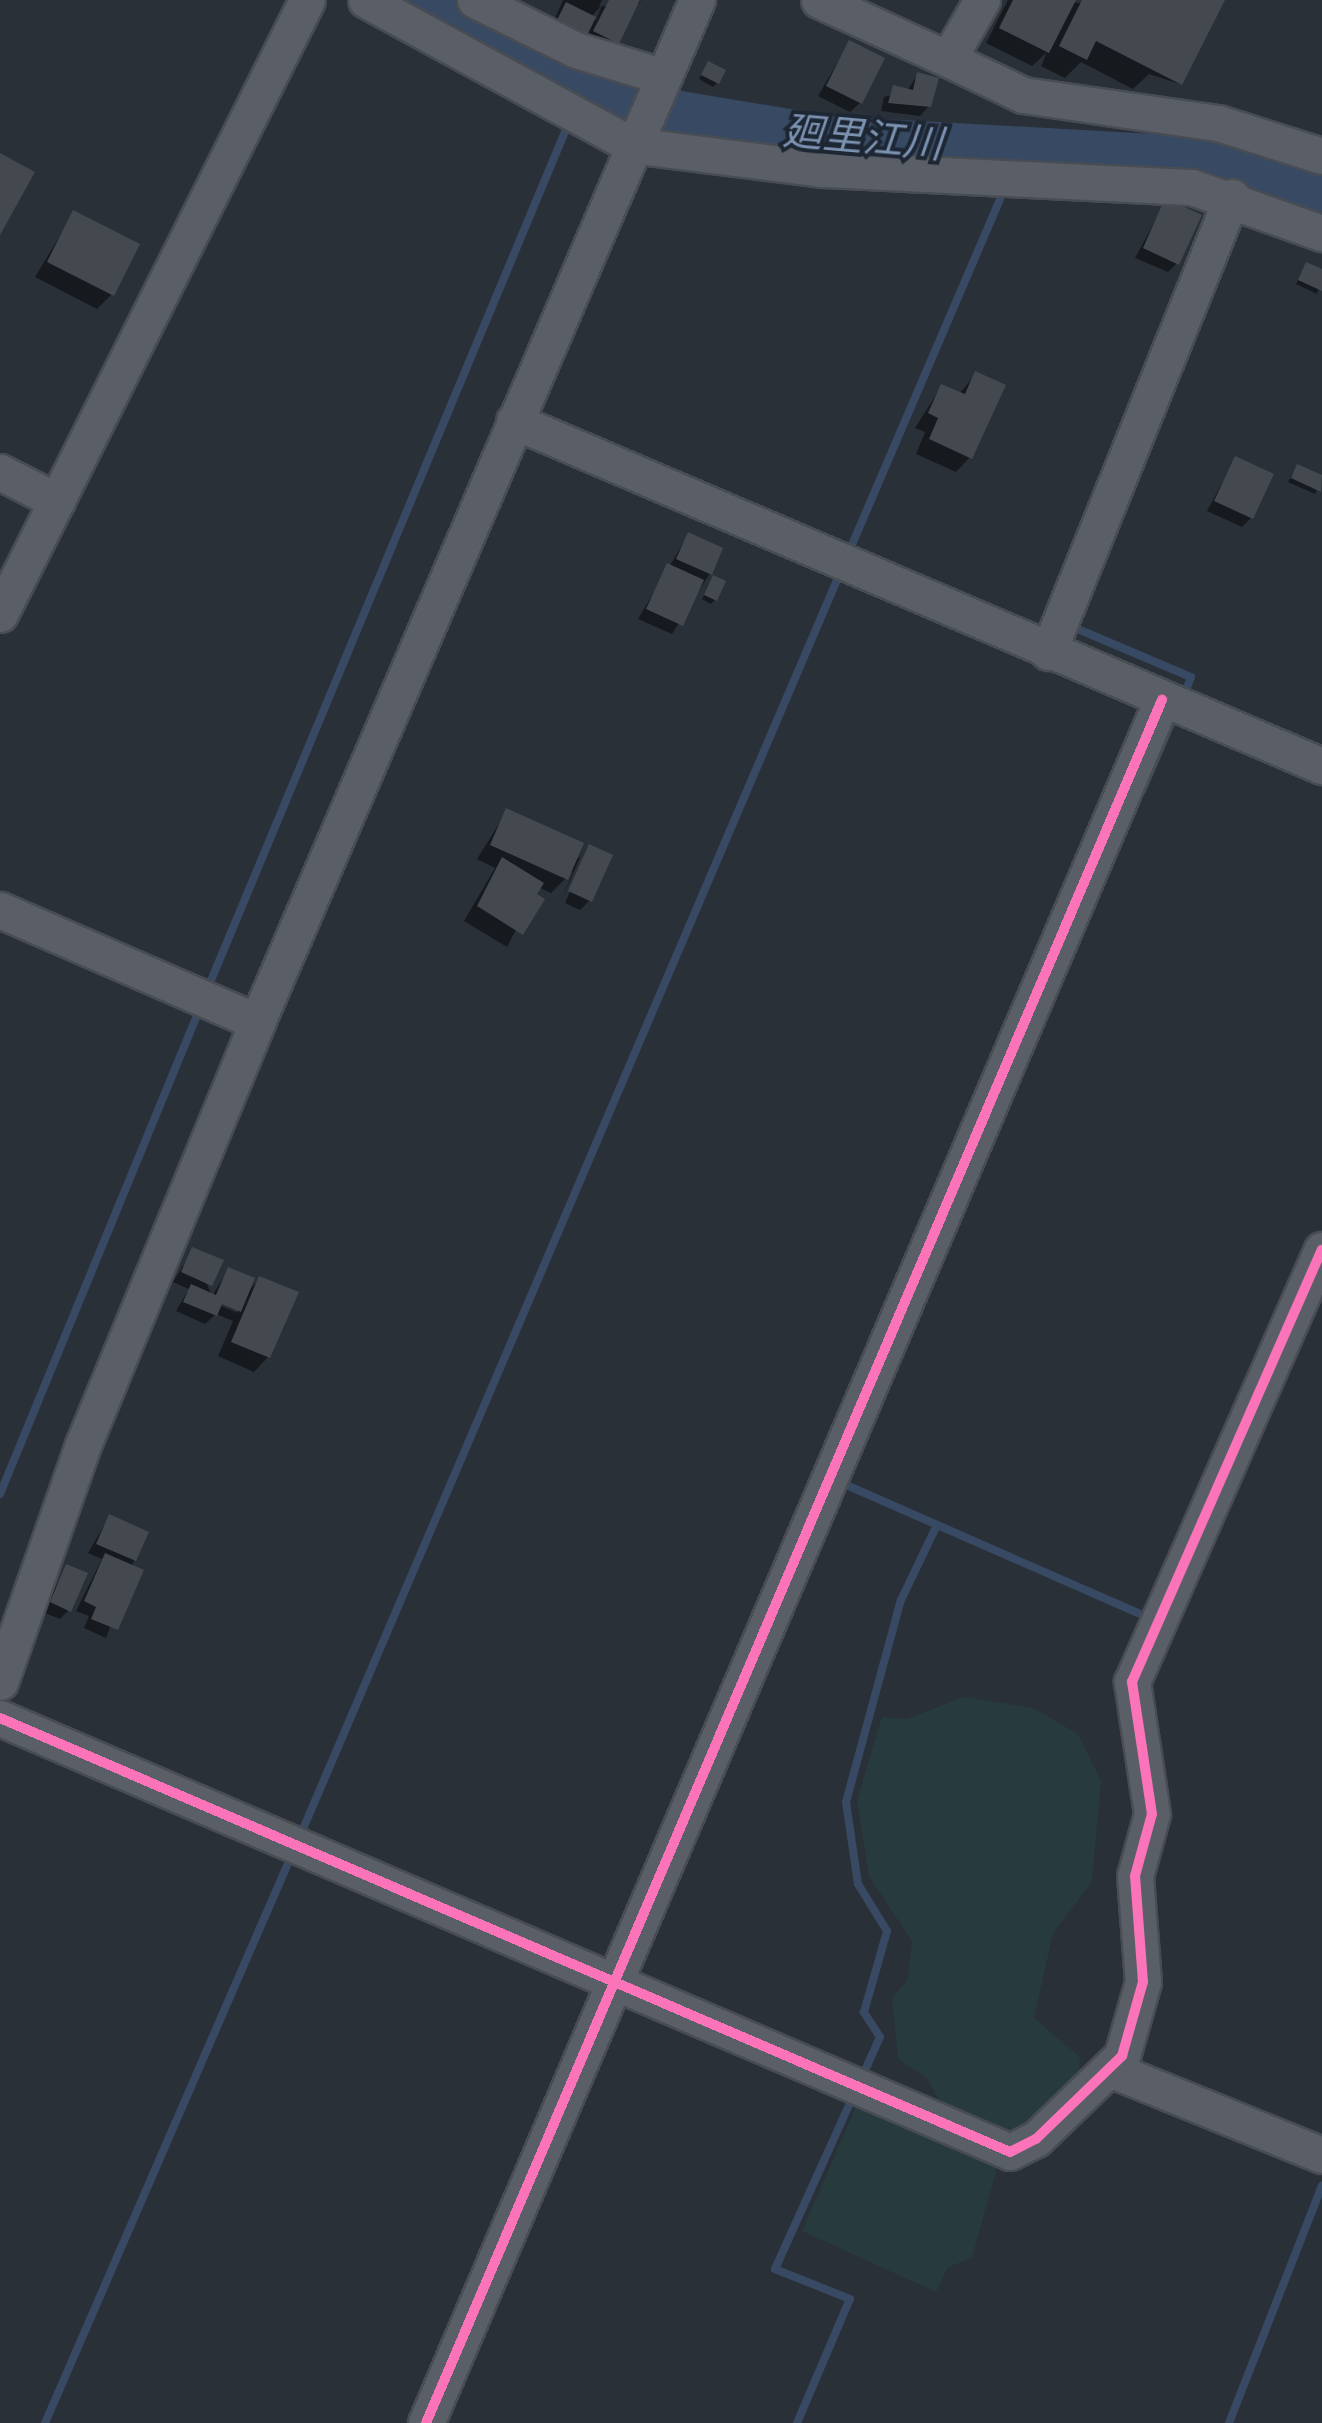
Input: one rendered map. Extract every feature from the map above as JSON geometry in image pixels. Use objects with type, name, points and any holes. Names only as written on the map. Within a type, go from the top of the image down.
[{"type":"street","points":[[0,614],[307,0]]},
{"type":"street","points":[[366,0],[632,145],[822,169],[1011,177],[1232,197],[1322,233]]},
{"type":"street","points":[[475,0],[576,50],[661,76]]},
{"type":"street","points":[[0,1682],[83,1445],[257,1022],[661,76],[697,0]]},
{"type":"street","points":[[819,0],[1023,95],[1218,122],[1322,156]]},
{"type":"street","points":[[948,59],[982,0]]},
{"type":"street","points":[[1048,652],[1232,197]]},
{"type":"street","points":[[514,420],[843,566],[1322,766]]},
{"type":"street","points":[[0,472],[56,501]]},
{"type":"street","points":[[426,2423],[1173,704]]},
{"type":"street","points":[[0,910],[257,1022]]},
{"type":"street","points":[[0,1718],[614,1989],[1010,2152],[1115,2071],[1143,1982],[1134,1876],[1152,1814],[1132,1682],[1322,1250]]},
{"type":"street","points":[[1115,2071],[1322,2156]]},
{"type":"green space","points":[[964,1697],[1033,1708],[1078,1734],[1101,1781],[1092,1881],[1053,1933],[1034,2018],[1080,2057],[1078,2090],[1034,2128],[1004,2136],[944,2110],[927,2078],[898,2059],[892,1999],[908,1979],[912,1941],[869,1876],[857,1800],[882,1717],[907,1719]]},
{"type":"green space","points":[[859,2100],[999,2160],[972,2258],[948,2267],[936,2292],[802,2231]]},
{"type":"building","points":[[609,0],[640,0],[619,44],[593,31]]},
{"type":"building","points":[[1013,0],[1076,0],[1049,53],[999,28]]},
{"type":"building","points":[[1082,0],[1225,0],[1182,85],[1096,41],[1087,60],[1059,46]]},
{"type":"building","points":[[566,2],[596,17],[585,40],[555,24]]},
{"type":"building","points":[[849,40],[885,58],[862,104],[826,86]]},
{"type":"building","points":[[708,61],[726,70],[719,84],[701,75]]},
{"type":"building","points":[[917,72],[939,78],[931,107],[888,103],[893,85],[913,90]]},
{"type":"building","points":[[0,153],[35,172],[0,235]]},
{"type":"building","points":[[1165,198],[1202,215],[1179,265],[1143,248]]},
{"type":"building","points":[[73,210],[140,244],[114,296],[47,262]]},
{"type":"building","points":[[1306,262],[1322,269],[1322,291],[1298,280]]},
{"type":"building","points":[[975,371],[1006,385],[972,459],[929,439],[938,418],[928,413],[941,384],[965,394]]},
{"type":"building","points":[[1235,456],[1274,474],[1253,519],[1214,501]]},
{"type":"building","points":[[1297,464],[1322,475],[1321,492],[1291,478]]},
{"type":"building","points":[[688,532],[723,548],[712,575],[676,559]]},
{"type":"building","points":[[667,563],[704,580],[683,626],[646,609]]},
{"type":"building","points":[[713,575],[726,581],[717,601],[704,595]]},
{"type":"building","points":[[506,808],[584,843],[568,880],[490,845]]},
{"type":"building","points":[[589,844],[613,855],[592,902],[568,891]]},
{"type":"building","points":[[502,857],[544,883],[537,894],[545,899],[523,935],[477,906]]},
{"type":"building","points":[[192,1247],[224,1260],[212,1286],[181,1272]]},
{"type":"building","points":[[228,1267],[255,1278],[241,1312],[222,1304],[217,1316],[183,1302],[191,1284],[216,1295]]},
{"type":"building","points":[[259,1276],[299,1292],[270,1358],[231,1342]]},
{"type":"building","points":[[109,1514],[149,1532],[136,1561],[96,1544]]},
{"type":"building","points":[[105,1553],[144,1570],[118,1630],[91,1619],[96,1607],[84,1601]]},
{"type":"building","points":[[66,1564],[88,1573],[71,1612],[50,1602]]},
{"type":"waterway","name":"廻里江川","points":[[423,0],[582,89],[637,106],[830,138],[1223,160],[1322,198]]},
{"type":"waterway","points":[[576,104],[582,89]]},
{"type":"waterway","points":[[207,990],[569,122]]},
{"type":"waterway","points":[[1014,168],[1021,149]]},
{"type":"waterway","points":[[1255,186],[1260,170]]},
{"type":"waterway","points":[[848,554],[1004,190]]},
{"type":"waterway","points":[[300,1836],[841,571]]},
{"type":"waterway","points":[[1073,627],[1191,677],[1184,695]]},
{"type":"waterway","points":[[1142,791],[1176,712]]},
{"type":"waterway","points":[[0,1494],[200,1008]]},
{"type":"waterway","points":[[844,1484],[1138,1613]]},
{"type":"waterway","points":[[861,2079],[880,2037],[864,2012],[887,1931],[858,1884],[846,1802],[901,1600],[936,1527]]},
{"type":"waterway","points":[[45,2423],[292,1854]]},
{"type":"waterway","points":[[797,2423],[850,2299],[775,2269],[853,2096]]},
{"type":"waterway","points":[[1229,2423],[1322,2186]]},
{"type":"cycle path","points":[[426,2423],[1162,700]]},
{"type":"cycle path","points":[[0,1718],[1010,2152],[1036,2139],[1122,2056],[1143,1982],[1135,1876],[1152,1814],[1132,1682],[1322,1250]]}]
